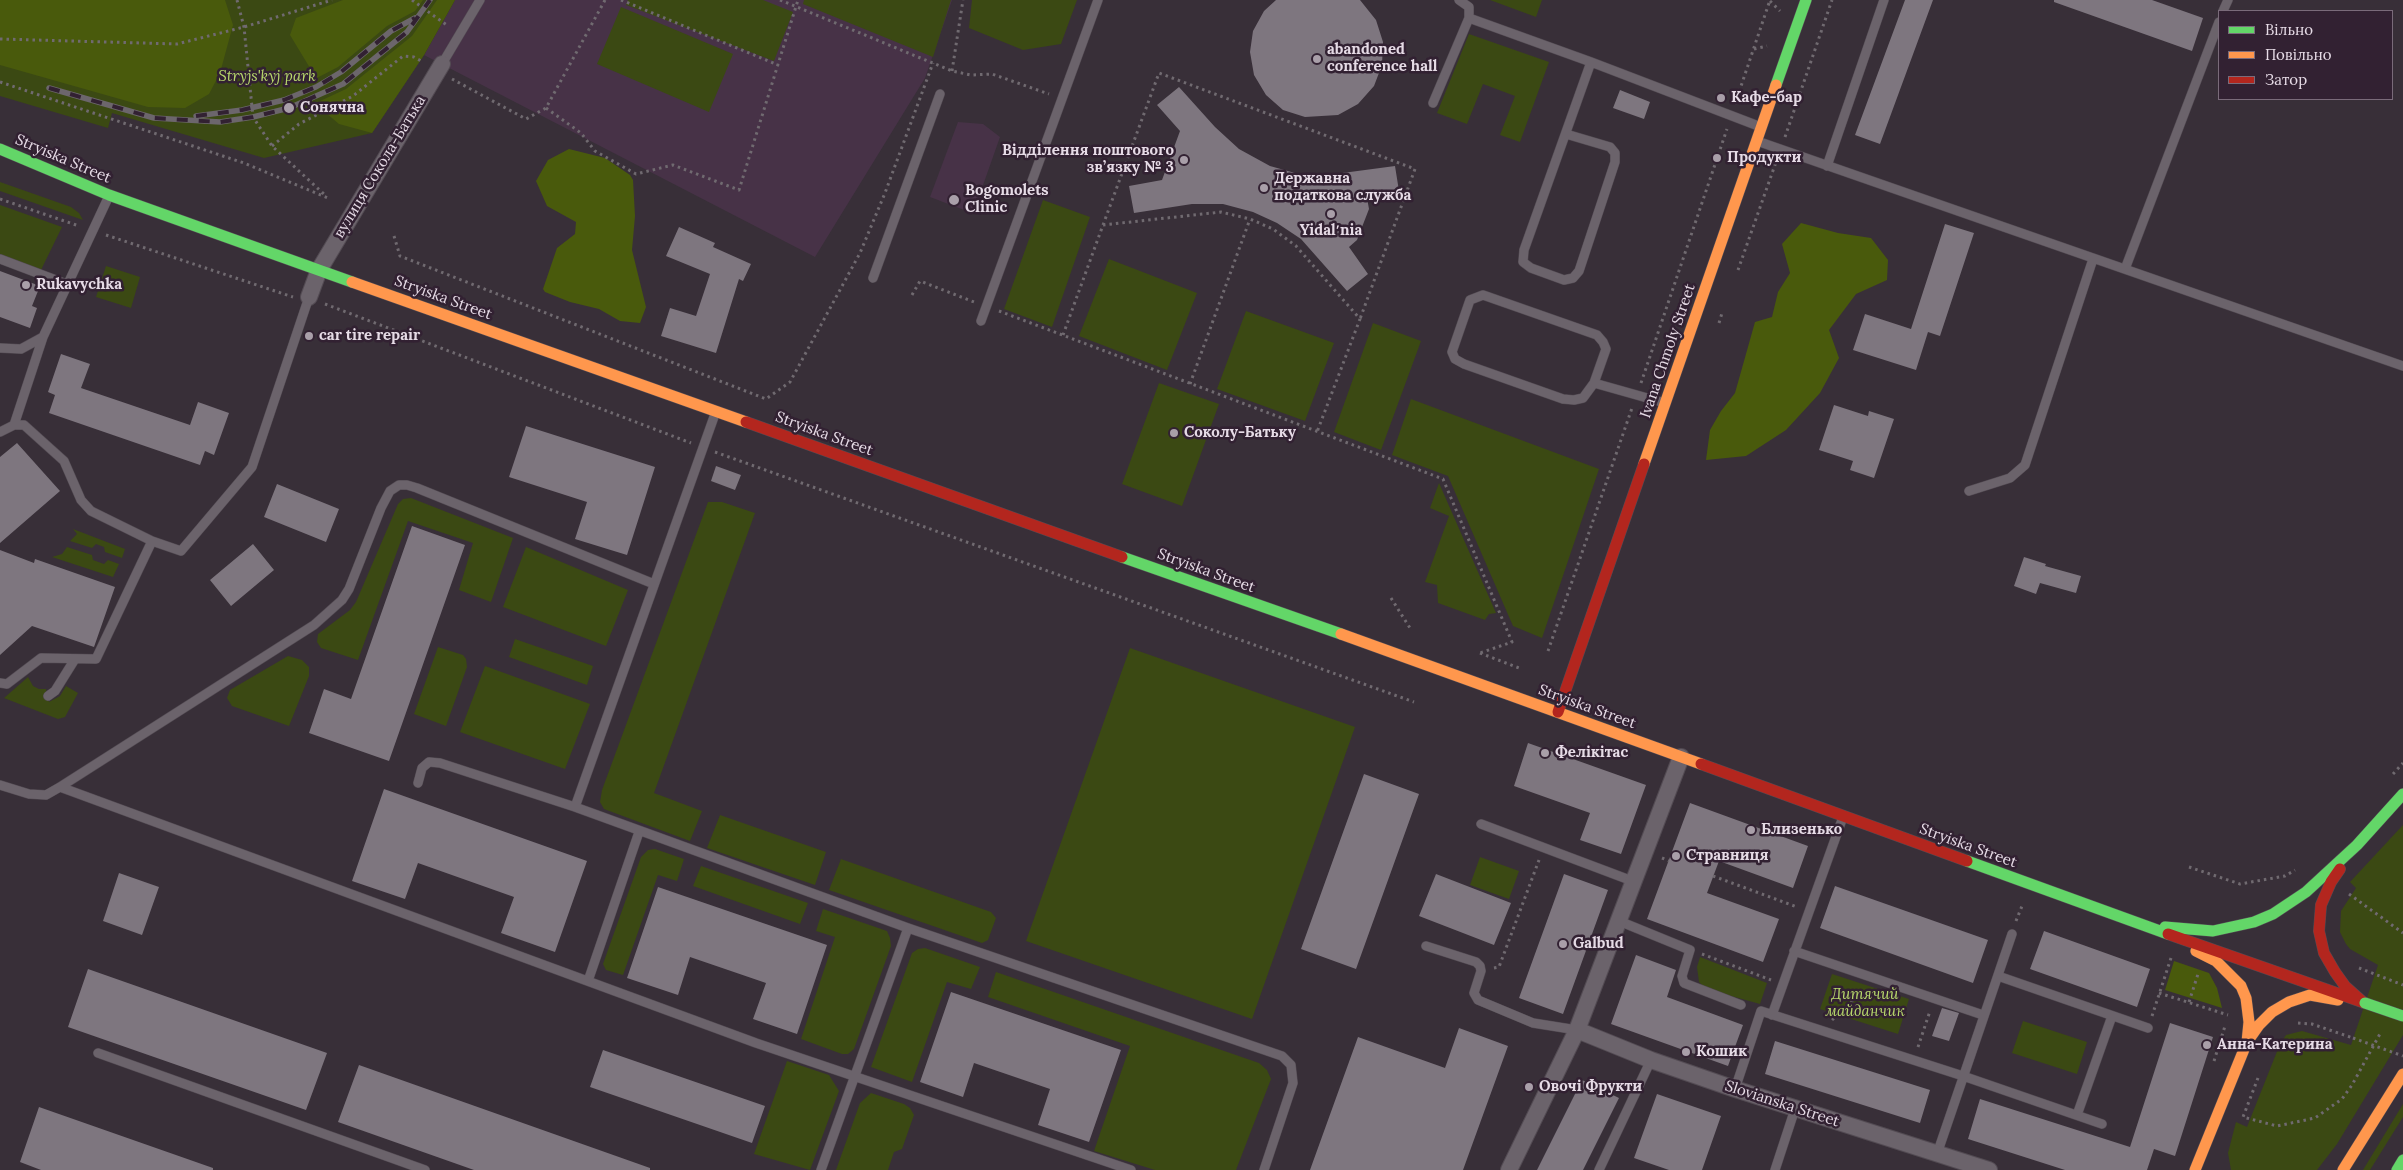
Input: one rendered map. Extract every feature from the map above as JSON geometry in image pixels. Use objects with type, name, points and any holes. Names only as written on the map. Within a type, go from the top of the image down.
[{"type":"main road","name":"Ivana Chmoly Street","points":[[1558,712],[1806,0]]},
{"type":"main road","name":"Stryiska Street","points":[[0,149],[109,195],[1558,712],[2140,925],[2403,1016]]},
{"type":"main road","points":[[2140,925],[2213,931],[2254,922],[2273,914],[2306,892],[2356,845],[2403,794]]},
{"type":"main road","points":[[2356,845],[2331,882],[2321,905],[2319,931],[2324,953],[2335,972],[2346,986],[2365,1003]]},
{"type":"main road","points":[[2140,925],[2216,961],[2238,982],[2246,998],[2249,1022],[2246,1042],[2195,1170]]},
{"type":"main road","points":[[2246,1042],[2272,1012],[2289,1002],[2310,995],[2365,1003]]},
{"type":"main road","points":[[2343,1170],[2403,1074]]},
{"type":"main road","points":[[2214,1156],[2220,1109]]},
{"type":"main road","points":[[2397,1170],[2403,1160]]},
{"type":"street","name":"вулиця Сокола-Батька","points":[[309,298],[319,270],[442,64]]},
{"type":"street","points":[[1508,1170],[1577,1030],[1635,882],[1681,757]]},
{"type":"street","name":"Slovianska Street","points":[[1577,1030],[1652,1060],[1735,1089],[1989,1170]]},
{"type":"lane","points":[[442,64],[480,0]]},
{"type":"lane","points":[[981,321],[1098,0]]},
{"type":"lane","points":[[1434,103],[1468,18],[1468,7],[1459,0]]},
{"type":"lane","points":[[1827,166],[1884,0]]},
{"type":"lane","points":[[1468,18],[1591,62],[1762,127]]},
{"type":"lane","points":[[2125,269],[2218,25]]},
{"type":"lane","points":[[1566,134],[1610,147],[1614,153],[1615,162],[1579,271],[1573,278],[1564,280],[1531,268],[1523,262],[1524,250],[1591,62]]},
{"type":"lane","points":[[873,278],[940,94]]},
{"type":"lane","points":[[1757,141],[2403,366]]},
{"type":"lane","points":[[14,425],[43,336],[69,285],[109,195]]},
{"type":"lane","points":[[0,259],[69,285]]},
{"type":"lane","points":[[1969,491],[2010,478],[2025,465],[2093,259]]},
{"type":"lane","points":[[1484,295],[1597,335],[1606,349],[1594,383],[1583,398],[1574,400],[1563,399],[1456,359],[1452,352],[1470,300],[1484,295]]},
{"type":"lane","points":[[0,432],[14,425],[24,425],[64,461],[81,500],[91,512],[152,541],[180,551],[252,467],[309,298]]},
{"type":"lane","points":[[0,348],[21,349],[43,336]]},
{"type":"lane","points":[[1594,383],[1666,403]]},
{"type":"lane","points":[[575,807],[716,412]]},
{"type":"lane","points":[[0,785],[28,794],[46,795],[314,625],[342,600],[349,589],[381,508],[390,491],[398,485],[418,488],[654,584]]},
{"type":"lane","points":[[0,683],[7,684],[41,658],[96,659],[152,541]]},
{"type":"lane","points":[[48,696],[55,691],[75,659]]},
{"type":"lane","points":[[418,784],[422,768],[429,762],[440,763],[575,807],[639,832],[908,928],[1282,1056],[1291,1065],[1293,1083],[1264,1170]]},
{"type":"lane","points":[[60,787],[854,1077],[1103,1166],[1131,1170]]},
{"type":"lane","points":[[1772,1015],[1843,817]]},
{"type":"lane","points":[[1480,824],[1635,882]]},
{"type":"lane","points":[[588,981],[639,832]]},
{"type":"lane","points":[[1619,921],[1690,950],[1682,976],[1684,983],[1741,1005]]},
{"type":"lane","points":[[821,1170],[908,928]]},
{"type":"lane","points":[[1937,1154],[2012,934]]},
{"type":"lane","points":[[1426,946],[1476,962],[1482,971],[1474,993],[1478,1000],[1534,1023],[1577,1030]]},
{"type":"lane","points":[[1794,951],[1984,1014]]},
{"type":"lane","points":[[1998,976],[2148,1028]]},
{"type":"lane","points":[[1735,1089],[1761,1011],[1963,1076],[2102,1124]]},
{"type":"lane","points":[[2077,1115],[2112,1016]]},
{"type":"lane","points":[[98,1053],[425,1170]]},
{"type":"lane","points":[[1599,1170],[1652,1060]]},
{"type":"lane","points":[[1774,1170],[1795,1109]]},
{"type":"path","points":[[0,82],[244,163],[328,198],[272,146],[254,119],[244,27],[237,0]]},
{"type":"path","points":[[0,39],[177,44],[244,27],[332,0]]},
{"type":"path","points":[[412,0],[459,35]]},
{"type":"path","points":[[621,0],[778,65]]},
{"type":"path","points":[[780,0],[952,70],[970,75],[992,74],[1062,99]]},
{"type":"path","points":[[546,108],[581,133],[595,151],[636,174],[673,165],[739,190],[798,0]]},
{"type":"path","points":[[952,70],[963,0]]},
{"type":"path","points":[[1548,651],[1637,395],[1770,0],[1782,13]]},
{"type":"path","points":[[1753,49],[1770,46]]},
{"type":"path","points":[[394,236],[400,256],[766,399],[790,382],[860,253],[885,193],[933,62]]},
{"type":"path","points":[[1063,335],[1159,73],[1415,169],[1318,432]]},
{"type":"path","points":[[0,198],[288,296],[309,298],[703,448],[1414,702]]},
{"type":"path","points":[[1103,225],[1221,212],[1250,219],[1274,229],[1296,246],[1360,319]]},
{"type":"path","points":[[1190,384],[1250,219]]},
{"type":"path","points":[[912,295],[920,281],[1443,479],[1512,642],[1480,653],[1519,668]]},
{"type":"path","points":[[1390,598],[1410,628]]},
{"type":"path","points":[[2392,776],[2403,763]]},
{"type":"path","points":[[1482,971],[1499,967],[1543,848]]},
{"type":"path","points":[[2188,866],[2240,884],[2285,876],[2301,867]]},
{"type":"path","points":[[1713,876],[1808,912]]},
{"type":"path","points":[[2347,893],[2403,933]]},
{"type":"path","points":[[2013,901],[2031,908]]},
{"type":"path","points":[[1690,950],[1782,984]]},
{"type":"path","points":[[2162,954],[2178,959]]},
{"type":"path","points":[[2148,1028],[2171,956]]},
{"type":"path","points":[[2189,1002],[2201,967]]},
{"type":"path","points":[[2375,975],[2403,985]]},
{"type":"path","points":[[1820,1030],[1876,979]]},
{"type":"path","points":[[2159,993],[2229,1015]]},
{"type":"path","points":[[1914,1060],[1934,999]]},
{"type":"path","points":[[2212,1067],[2230,1009]]},
{"type":"path","points":[[2293,1022],[2312,1024],[2403,1056]]},
{"type":"path","points":[[2260,1074],[2243,1116],[2265,1124],[2288,1125],[2315,1118],[2342,1099],[2368,1058]]},
{"type":"shaded area","points":[[455,0],[952,0],[925,78],[815,257],[424,55]]},
{"type":"shaded area","points":[[958,122],[983,124],[1000,137],[982,188],[987,190],[982,205],[976,203],[972,213],[930,197]]},
{"type":"green space","name":"Stryjs'kyj park","points":[[0,0],[455,0],[424,55],[372,133],[264,158],[112,113],[108,128],[0,96]]},
{"type":"green space","points":[[0,0],[225,0],[233,25],[220,73],[209,94],[185,108],[148,107],[0,65]]},
{"type":"green space","points":[[343,0],[423,0],[415,11],[387,26],[338,67],[313,80],[310,68],[290,35],[296,18]]},
{"type":"green space","points":[[437,0],[455,0],[424,55],[372,133],[339,124],[319,107],[318,102],[346,89],[412,36]]},
{"type":"green space","points":[[628,0],[763,0],[793,12],[774,61],[626,5]]},
{"type":"green space","points":[[804,0],[951,0],[933,57],[803,4]]},
{"type":"green space","points":[[972,0],[1077,0],[1061,44],[1023,50],[969,28]]},
{"type":"green space","points":[[1490,0],[1542,0],[1536,17]]},
{"type":"green space","points":[[621,7],[733,54],[709,112],[597,64]]},
{"type":"green space","points":[[1469,34],[1549,62],[1520,142],[1500,135],[1515,96],[1483,84],[1467,124],[1437,113]]},
{"type":"green space","points":[[569,149],[605,158],[630,175],[633,180],[635,216],[632,250],[646,307],[640,323],[620,321],[599,309],[570,302],[545,292],[543,289],[557,248],[575,234],[576,222],[547,206],[536,181],[548,160]]},
{"type":"green space","points":[[0,182],[71,207],[79,213],[83,220],[0,191]]},
{"type":"green space","points":[[1043,200],[1090,217],[1052,327],[1004,309]]},
{"type":"green space","points":[[0,205],[62,227],[41,270],[0,255]]},
{"type":"green space","points":[[1801,223],[1838,233],[1871,238],[1888,260],[1887,280],[1856,294],[1829,330],[1839,358],[1820,393],[1786,430],[1746,456],[1706,460],[1710,430],[1721,411],[1735,393],[1755,322],[1772,317],[1778,292],[1790,273],[1782,244]]},
{"type":"green space","points":[[1109,259],[1197,293],[1167,370],[1079,336]]},
{"type":"green space","points":[[106,266],[140,277],[131,308],[96,297]]},
{"type":"green space","points":[[1246,311],[1334,343],[1305,421],[1217,389]]},
{"type":"green space","points":[[1373,323],[1421,341],[1381,450],[1334,432]]},
{"type":"green space","points":[[1159,383],[1219,404],[1182,506],[1122,484]]},
{"type":"green space","points":[[1411,399],[1599,469],[1542,638],[1513,626],[1448,476],[1392,455]]},
{"type":"green space","points":[[1439,483],[1496,613],[1489,614],[1485,620],[1438,603],[1437,585],[1425,582],[1449,516],[1430,508]]},
{"type":"green space","points":[[411,498],[513,538],[491,602],[459,590],[473,543],[408,521],[358,660],[321,648],[317,642],[318,634],[350,610],[356,602],[398,504],[403,499]]},
{"type":"green space","points":[[708,502],[722,502],[755,513],[654,793],[702,811],[690,841],[604,809],[600,802],[602,790]]},
{"type":"green space","points":[[73,529],[125,549],[122,558],[105,552],[104,547],[96,544],[92,548],[70,541],[77,534]]},
{"type":"green space","points":[[67,547],[92,555],[93,560],[104,564],[108,560],[119,564],[113,577],[52,557],[62,554]]},
{"type":"green space","points":[[526,547],[628,590],[606,646],[503,607]]},
{"type":"green space","points":[[515,639],[593,666],[587,685],[509,657]]},
{"type":"green space","points":[[438,647],[463,655],[466,659],[467,667],[446,726],[414,714]]},
{"type":"green space","points":[[1130,648],[1355,727],[1252,1019],[1026,941]]},
{"type":"green space","points":[[288,656],[302,660],[309,667],[309,676],[289,726],[232,706],[227,698],[230,690]]},
{"type":"green space","points":[[485,666],[590,704],[565,769],[460,732]]},
{"type":"green space","points":[[28,677],[33,686],[39,689],[46,689],[49,702],[60,696],[66,686],[78,693],[65,717],[58,719],[4,698]]},
{"type":"green space","points":[[720,815],[826,852],[815,885],[707,848]]},
{"type":"green space","points":[[2403,825],[2403,1035],[2337,1144],[2317,1170],[2231,1170],[2228,1153],[2236,1122],[2247,1127],[2280,1044],[2286,1035],[2302,1031],[2351,1045],[2378,965],[2350,949],[2346,944],[2340,932],[2341,911],[2356,888],[2350,882]]},
{"type":"green space","points":[[655,849],[684,859],[677,881],[658,875],[623,975],[606,970],[603,964],[641,857],[648,850]]},
{"type":"green space","points":[[1480,857],[1519,871],[1509,899],[1470,885]]},
{"type":"green space","points":[[841,859],[991,912],[996,918],[988,940],[982,943],[829,890]]},
{"type":"green space","points":[[701,866],[808,903],[800,924],[693,886]]},
{"type":"green space","points":[[823,909],[887,931],[890,938],[891,946],[854,1049],[848,1054],[842,1054],[801,1039],[835,937],[816,931]]},
{"type":"green space","points":[[925,948],[980,967],[971,989],[947,982],[912,1082],[871,1067],[912,953],[918,949]]},
{"type":"green space","points":[[1700,957],[1767,983],[1760,1004],[1706,989],[1699,982],[1697,967]]},
{"type":"green space","points":[[2174,961],[2209,973],[2217,988],[2222,1008],[2165,990]]},
{"type":"green space","points":[[996,972],[1259,1063],[1267,1070],[1271,1079],[1236,1170],[1155,1170],[1094,1151],[1130,1046],[988,997]]},
{"type":"green space","name":"Дитячий майданчик","points":[[1832,974],[1909,999],[1898,1034],[1820,1009]]},
{"type":"green space","points":[[2023,1021],[2087,1042],[2077,1074],[2012,1053]]},
{"type":"green space","points":[[787,1061],[829,1075],[839,1091],[810,1170],[754,1154]]},
{"type":"green space","points":[[871,1093],[904,1104],[910,1108],[914,1115],[902,1149],[894,1152],[888,1170],[836,1170],[860,1103]]},
{"type":"green space","points":[[2403,1104],[2403,1117],[2370,1170],[2363,1170]]},
{"type":"building","name":"abandoned conference hall","points":[[1276,0],[1360,0],[1376,20],[1383,42],[1382,65],[1374,86],[1358,104],[1338,115],[1305,117],[1283,110],[1266,95],[1254,75],[1250,52],[1253,31],[1264,11]]},
{"type":"building","points":[[1905,0],[1933,0],[1880,144],[1855,135]]},
{"type":"building","points":[[2054,0],[2152,0],[2203,18],[2192,51],[2054,2]]},
{"type":"building","name":"Державна податкова служба","points":[[1179,87],[1215,127],[1239,149],[1270,166],[1295,173],[1320,176],[1395,166],[1399,191],[1367,198],[1369,209],[1357,240],[1349,247],[1368,274],[1347,291],[1301,239],[1277,223],[1253,212],[1223,204],[1192,204],[1134,213],[1129,186],[1162,180],[1180,131],[1157,105]]},
{"type":"building","points":[[1620,90],[1650,102],[1644,119],[1613,108]]},
{"type":"building","points":[[1945,224],[1974,233],[1940,336],[1928,332],[1916,370],[1853,350],[1865,314],[1911,329]]},
{"type":"building","points":[[679,227],[715,243],[713,247],[751,264],[743,281],[739,279],[716,353],[661,336],[670,308],[696,316],[710,274],[666,256]]},
{"type":"building","points":[[0,271],[40,286],[32,306],[37,308],[30,328],[0,317]]},
{"type":"building","points":[[61,354],[90,364],[81,388],[190,425],[198,402],[229,413],[214,455],[205,451],[200,465],[49,413],[55,395],[48,392]]},
{"type":"building","points":[[1834,405],[1868,416],[1869,411],[1894,419],[1874,478],[1850,470],[1853,461],[1819,450]]},
{"type":"building","points":[[526,426],[655,467],[627,555],[575,539],[587,502],[509,477]]},
{"type":"building","points":[[17,443],[60,491],[0,543],[0,457]]},
{"type":"building","points":[[716,466],[741,475],[735,490],[711,481]]},
{"type":"building","points":[[277,484],[339,509],[326,542],[264,517]]},
{"type":"building","points":[[412,526],[465,545],[389,761],[309,733],[324,689],[351,699]]},
{"type":"building","points":[[253,544],[274,570],[231,606],[210,580]]},
{"type":"building","points":[[0,550],[34,563],[35,559],[115,587],[94,647],[32,626],[0,655]]},
{"type":"building","points":[[2024,557],[2046,564],[2045,566],[2081,576],[2076,593],[2040,583],[2036,594],[2014,586]]},
{"type":"building","points":[[1528,743],[1646,785],[1621,854],[1580,840],[1590,813],[1514,786]]},
{"type":"building","points":[[1364,774],[1419,794],[1356,969],[1301,949]]},
{"type":"building","points":[[384,789],[587,861],[555,952],[501,933],[514,897],[418,863],[405,899],[352,881]]},
{"type":"building","points":[[1690,803],[1808,846],[1793,888],[1719,861],[1707,893],[1779,919],[1763,962],[1647,919]]},
{"type":"building","points":[[119,873],[159,887],[142,935],[103,921]]},
{"type":"building","points":[[1436,874],[1511,903],[1494,945],[1419,916]]},
{"type":"building","name":"Galbud","points":[[1564,874],[1608,890],[1563,1014],[1519,998]]},
{"type":"building","points":[[1835,886],[1988,940],[1973,983],[1820,928]]},
{"type":"building","points":[[658,887],[827,945],[797,1034],[753,1019],[766,983],[690,957],[678,995],[627,978]]},
{"type":"building","points":[[2044,931],[2150,969],[2137,1007],[2030,969]]},
{"type":"building","points":[[1636,955],[1676,970],[1667,997],[1743,1025],[1728,1066],[1611,1024]]},
{"type":"building","points":[[88,969],[327,1053],[306,1110],[68,1027]]},
{"type":"building","points":[[951,992],[1121,1050],[1089,1142],[1038,1125],[1050,1089],[974,1063],[963,1097],[920,1082]]},
{"type":"building","points":[[1942,1008],[1959,1013],[1949,1041],[1932,1036]]},
{"type":"building","points":[[2170,1023],[2213,1037],[2175,1156],[2154,1149],[2147,1170],[2065,1170],[1968,1139],[1980,1099],[2130,1147]]},
{"type":"building","points":[[1459,1028],[1508,1046],[1463,1170],[1310,1170],[1358,1037],[1445,1068]]},
{"type":"building","points":[[1775,1041],[1930,1090],[1920,1123],[1765,1074]]},
{"type":"building","points":[[603,1050],[765,1106],[752,1143],[590,1087]]},
{"type":"building","points":[[359,1065],[650,1168],[650,1170],[474,1170],[338,1122]]},
{"type":"building","points":[[1582,1080],[1619,1098],[1583,1170],[1537,1170]]},
{"type":"building","points":[[1657,1094],[1721,1116],[1702,1170],[1669,1170],[1634,1158]]},
{"type":"building","points":[[39,1107],[213,1168],[213,1170],[41,1170],[20,1162]]},
{"type":"railway","points":[[49,88],[154,118],[220,122],[253,117],[289,108],[343,84],[407,32],[430,0]]},
{"type":"railway","points":[[196,116],[242,110],[284,100],[316,87],[341,72],[391,31],[415,18]]},
{"type":"traffic: fast","points":[[1776,85],[1806,0]]},
{"type":"traffic: fast","points":[[0,149],[109,195],[352,282]]},
{"type":"traffic: fast","points":[[1122,557],[1341,634]]},
{"type":"traffic: fast","points":[[2165,927],[2213,931],[2254,922],[2273,914],[2306,892],[2357,845],[2403,794]]},
{"type":"traffic: fast","points":[[1967,861],[2168,934]]},
{"type":"traffic: fast","points":[[2365,1003],[2403,1016]]},
{"type":"traffic: fast","points":[[2397,1170],[2403,1160]]},
{"type":"traffic: slow","points":[[1644,464],[1776,85]]},
{"type":"traffic: slow","points":[[352,282],[746,422]]},
{"type":"traffic: slow","points":[[1341,634],[1701,764]]},
{"type":"traffic: slow","points":[[2196,951],[2216,961],[2241,986],[2246,998],[2249,1022],[2247,1042]]},
{"type":"traffic: slow","points":[[2195,1170],[2247,1042],[2259,1025],[2272,1012],[2289,1002],[2310,995],[2338,1000]]},
{"type":"traffic: slow","points":[[2343,1170],[2403,1074]]},
{"type":"traffic: jam","points":[[746,422],[1122,557]]},
{"type":"traffic: jam","points":[[1558,712],[1644,464]]},
{"type":"traffic: jam","points":[[1701,764],[1967,861]]},
{"type":"traffic: jam","points":[[2340,869],[2331,882],[2321,905],[2319,931],[2324,953],[2335,972],[2345,986],[2364,1003]]},
{"type":"traffic: jam","points":[[2168,934],[2365,1003]]},
{"type":"place","name":"abandoned conference hall","points":[[1317,59]]},
{"type":"place","name":"Кафе-бар","points":[[1721,98]]},
{"type":"place","name":"Сонячна","points":[[289,108]]},
{"type":"place","name":"Продукти","points":[[1717,158]]},
{"type":"place","name":"Відділення поштового зв’язку № 3","points":[[1184,160]]},
{"type":"place","name":"Державна податкова служба","points":[[1264,188]]},
{"type":"place","name":"Bogomolets Clinic","points":[[954,200]]},
{"type":"place","name":"Yidalʹnia","points":[[1331,214]]},
{"type":"place","name":"Rukavychka","points":[[26,285]]},
{"type":"place","name":"car tire repair","points":[[309,336]]},
{"type":"place","name":"Соколу-Батьку","points":[[1174,433]]},
{"type":"place","name":"Фелікітас","points":[[1545,753]]},
{"type":"place","name":"Близенько","points":[[1751,830]]},
{"type":"place","name":"Стравниця","points":[[1676,856]]},
{"type":"place","name":"Galbud","points":[[1563,944]]},
{"type":"place","name":"Анна-Катерина","points":[[2207,1045]]},
{"type":"place","name":"Кошик","points":[[1686,1052]]},
{"type":"place","name":"Овочі Фрукти","points":[[1529,1087]]}]
